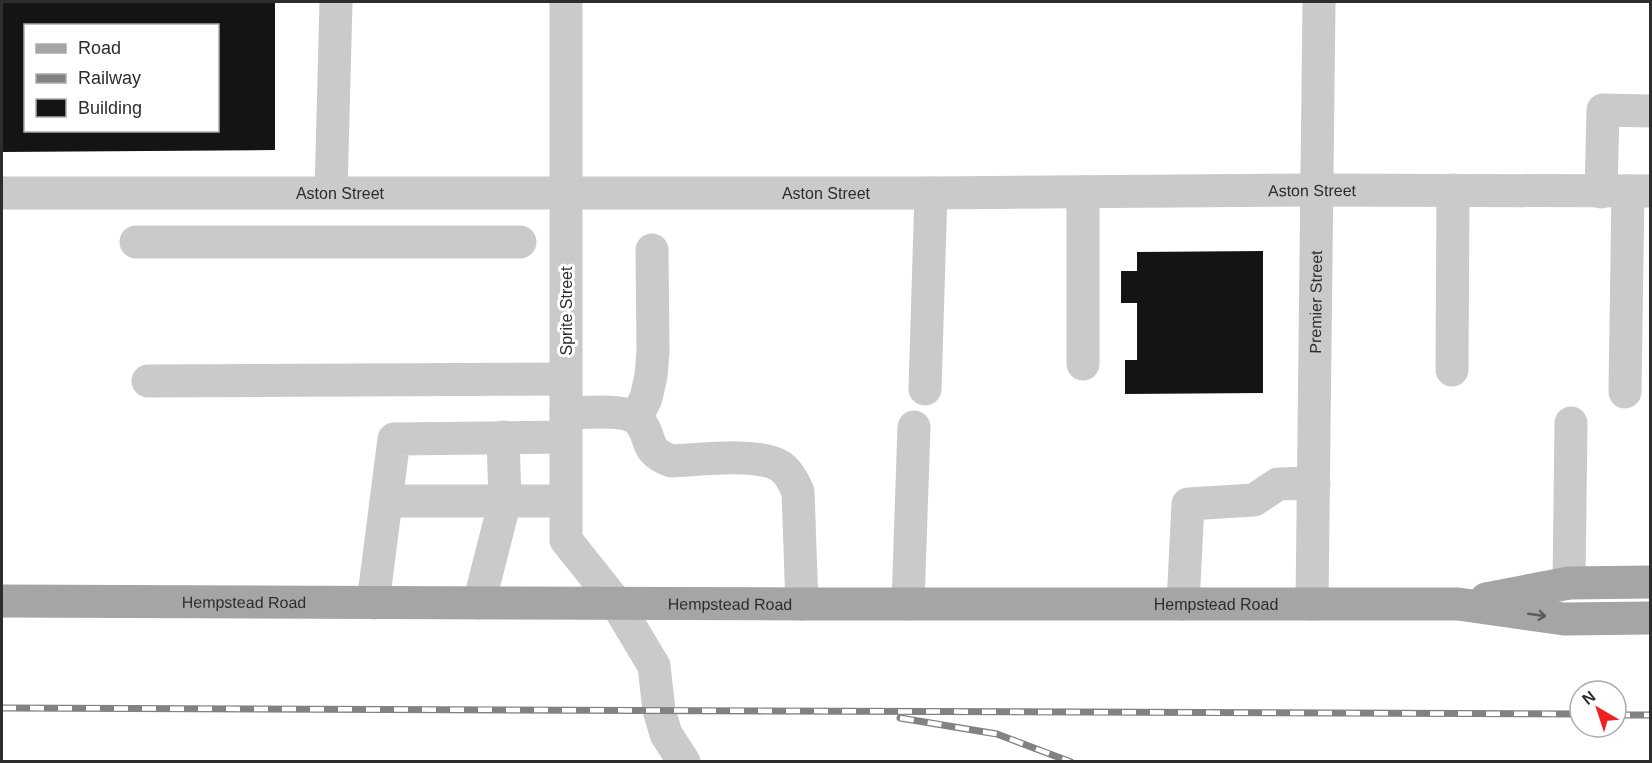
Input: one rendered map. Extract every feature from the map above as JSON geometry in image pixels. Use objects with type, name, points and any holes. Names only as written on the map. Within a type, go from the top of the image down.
[{"type":"main road","name":"Hempstead Road","points":[[1458,604],[1569,583],[1650,582]]},
{"type":"main road","name":"Hempstead Road","points":[[2,601],[1458,604],[1564,618],[1650,618]]},
{"type":"street","points":[[331,192],[336,2]]},
{"type":"street","name":"Sprite Street","points":[[566,2],[566,540],[617,603],[654,666],[659,710],[666,734],[684,762]]},
{"type":"street","name":"Premier Street","points":[[1312,604],[1319,2]]},
{"type":"street","points":[[1625,392],[1627,191],[1603,110],[1650,111]]},
{"type":"street","points":[[1452,370],[1453,190]]},
{"type":"street","name":"Aston Street","points":[[2,193],[1627,191]]},
{"type":"street","points":[[1083,192],[1083,364]]},
{"type":"street","points":[[262,242],[265,193]]},
{"type":"street","points":[[398,242],[400,193]]},
{"type":"street","points":[[925,389],[931,193]]},
{"type":"street","points":[[136,242],[520,242]]},
{"type":"street","points":[[636,418],[645,399],[651,376],[653,351],[652,250]]},
{"type":"street","points":[[148,381],[566,379]]},
{"type":"street","points":[[373,603],[394,439],[502,437],[622,413],[636,418],[644,429],[653,452],[662,458],[672,461],[766,459],[781,466],[792,478],[798,492],[802,604]]},
{"type":"street","points":[[1569,583],[1571,423]]},
{"type":"street","points":[[908,604],[914,427]]},
{"type":"street","points":[[479,603],[505,501],[502,437]]},
{"type":"street","points":[[1184,604],[1188,504],[1254,500],[1278,484],[1314,483]]},
{"type":"street","points":[[386,501],[566,501]]},
{"type":"building","points":[[2,2],[275,2],[275,150],[2,152]]},
{"type":"building","points":[[1263,251],[1263,393],[1125,394],[1125,360],[1137,360],[1137,303],[1121,303],[1121,271],[1137,271],[1137,252]]},
{"type":"railway","points":[[2,708],[1568,714]]},
{"type":"railway","points":[[1628,715],[1650,715]]},
{"type":"railway","points":[[900,718],[997,734],[1071,762]]}]
